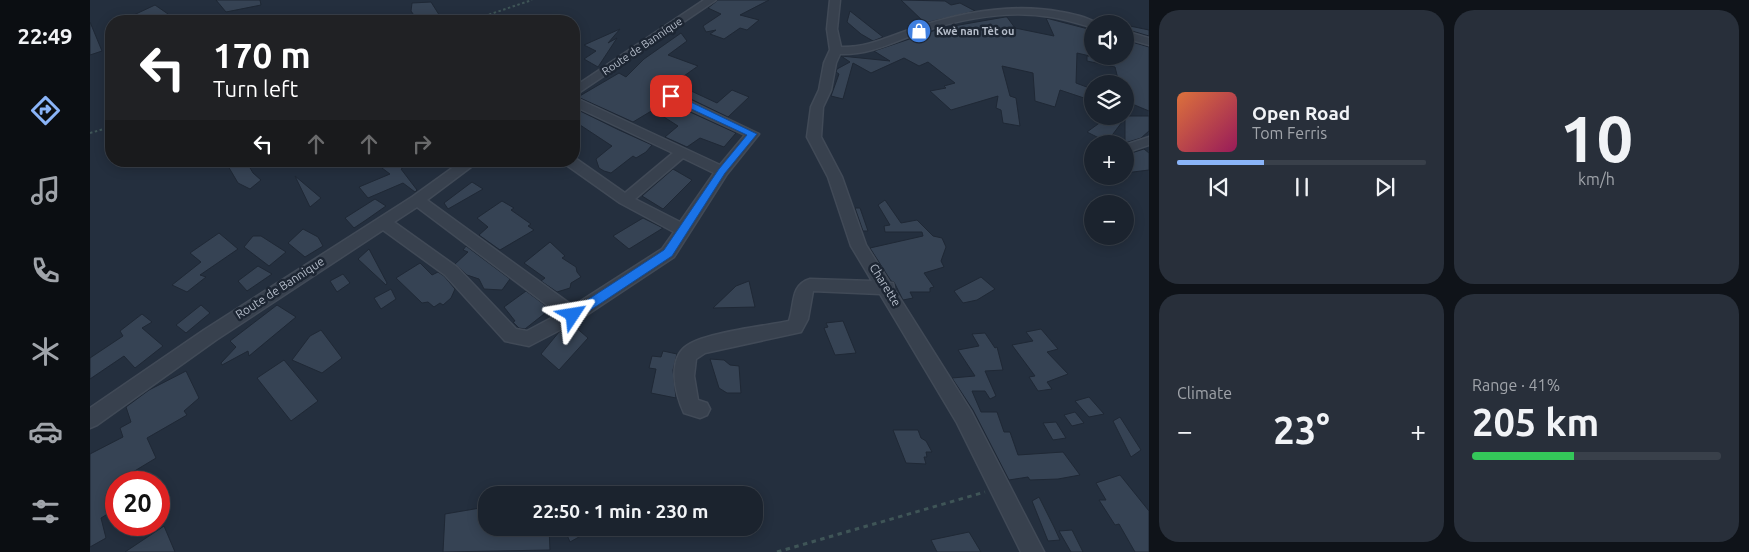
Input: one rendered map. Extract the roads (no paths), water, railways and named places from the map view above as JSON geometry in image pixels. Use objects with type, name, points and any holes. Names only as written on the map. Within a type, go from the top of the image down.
[{"type":"street","name":"Route de Bannique","points":[[580,88],[711,0]]},
{"type":"street","name":"Charette","points":[[835,0],[832,29],[836,50],[830,63],[825,90],[816,107],[814,137],[835,177],[859,246],[887,288],[964,416],[1033,552]]},
{"type":"street","points":[[836,50],[858,52],[873,49],[916,31],[1005,12],[1038,12],[1084,22]]},
{"type":"street","points":[[1134,37],[1149,42]]},
{"type":"street","points":[[383,222],[451,271],[511,336],[529,339],[573,315],[668,253],[722,171],[753,134],[671,96]]},
{"type":"street","points":[[580,104],[722,171]]},
{"type":"street","points":[[1134,147],[1149,141]]},
{"type":"street","points":[[625,200],[681,153]]},
{"type":"street","name":"Route de Bannique","points":[[90,419],[226,324],[417,200],[464,167]]},
{"type":"street","points":[[578,167],[625,200],[682,230]]},
{"type":"street","points":[[417,200],[573,315]]},
{"type":"street","points":[[700,409],[691,407],[687,400],[685,369],[687,357],[694,350],[702,346],[795,327],[799,319],[804,289],[810,285],[887,288]]},
{"type":"place","name":"Kwè nan Tèt ou","points":[[919,31]]}]
